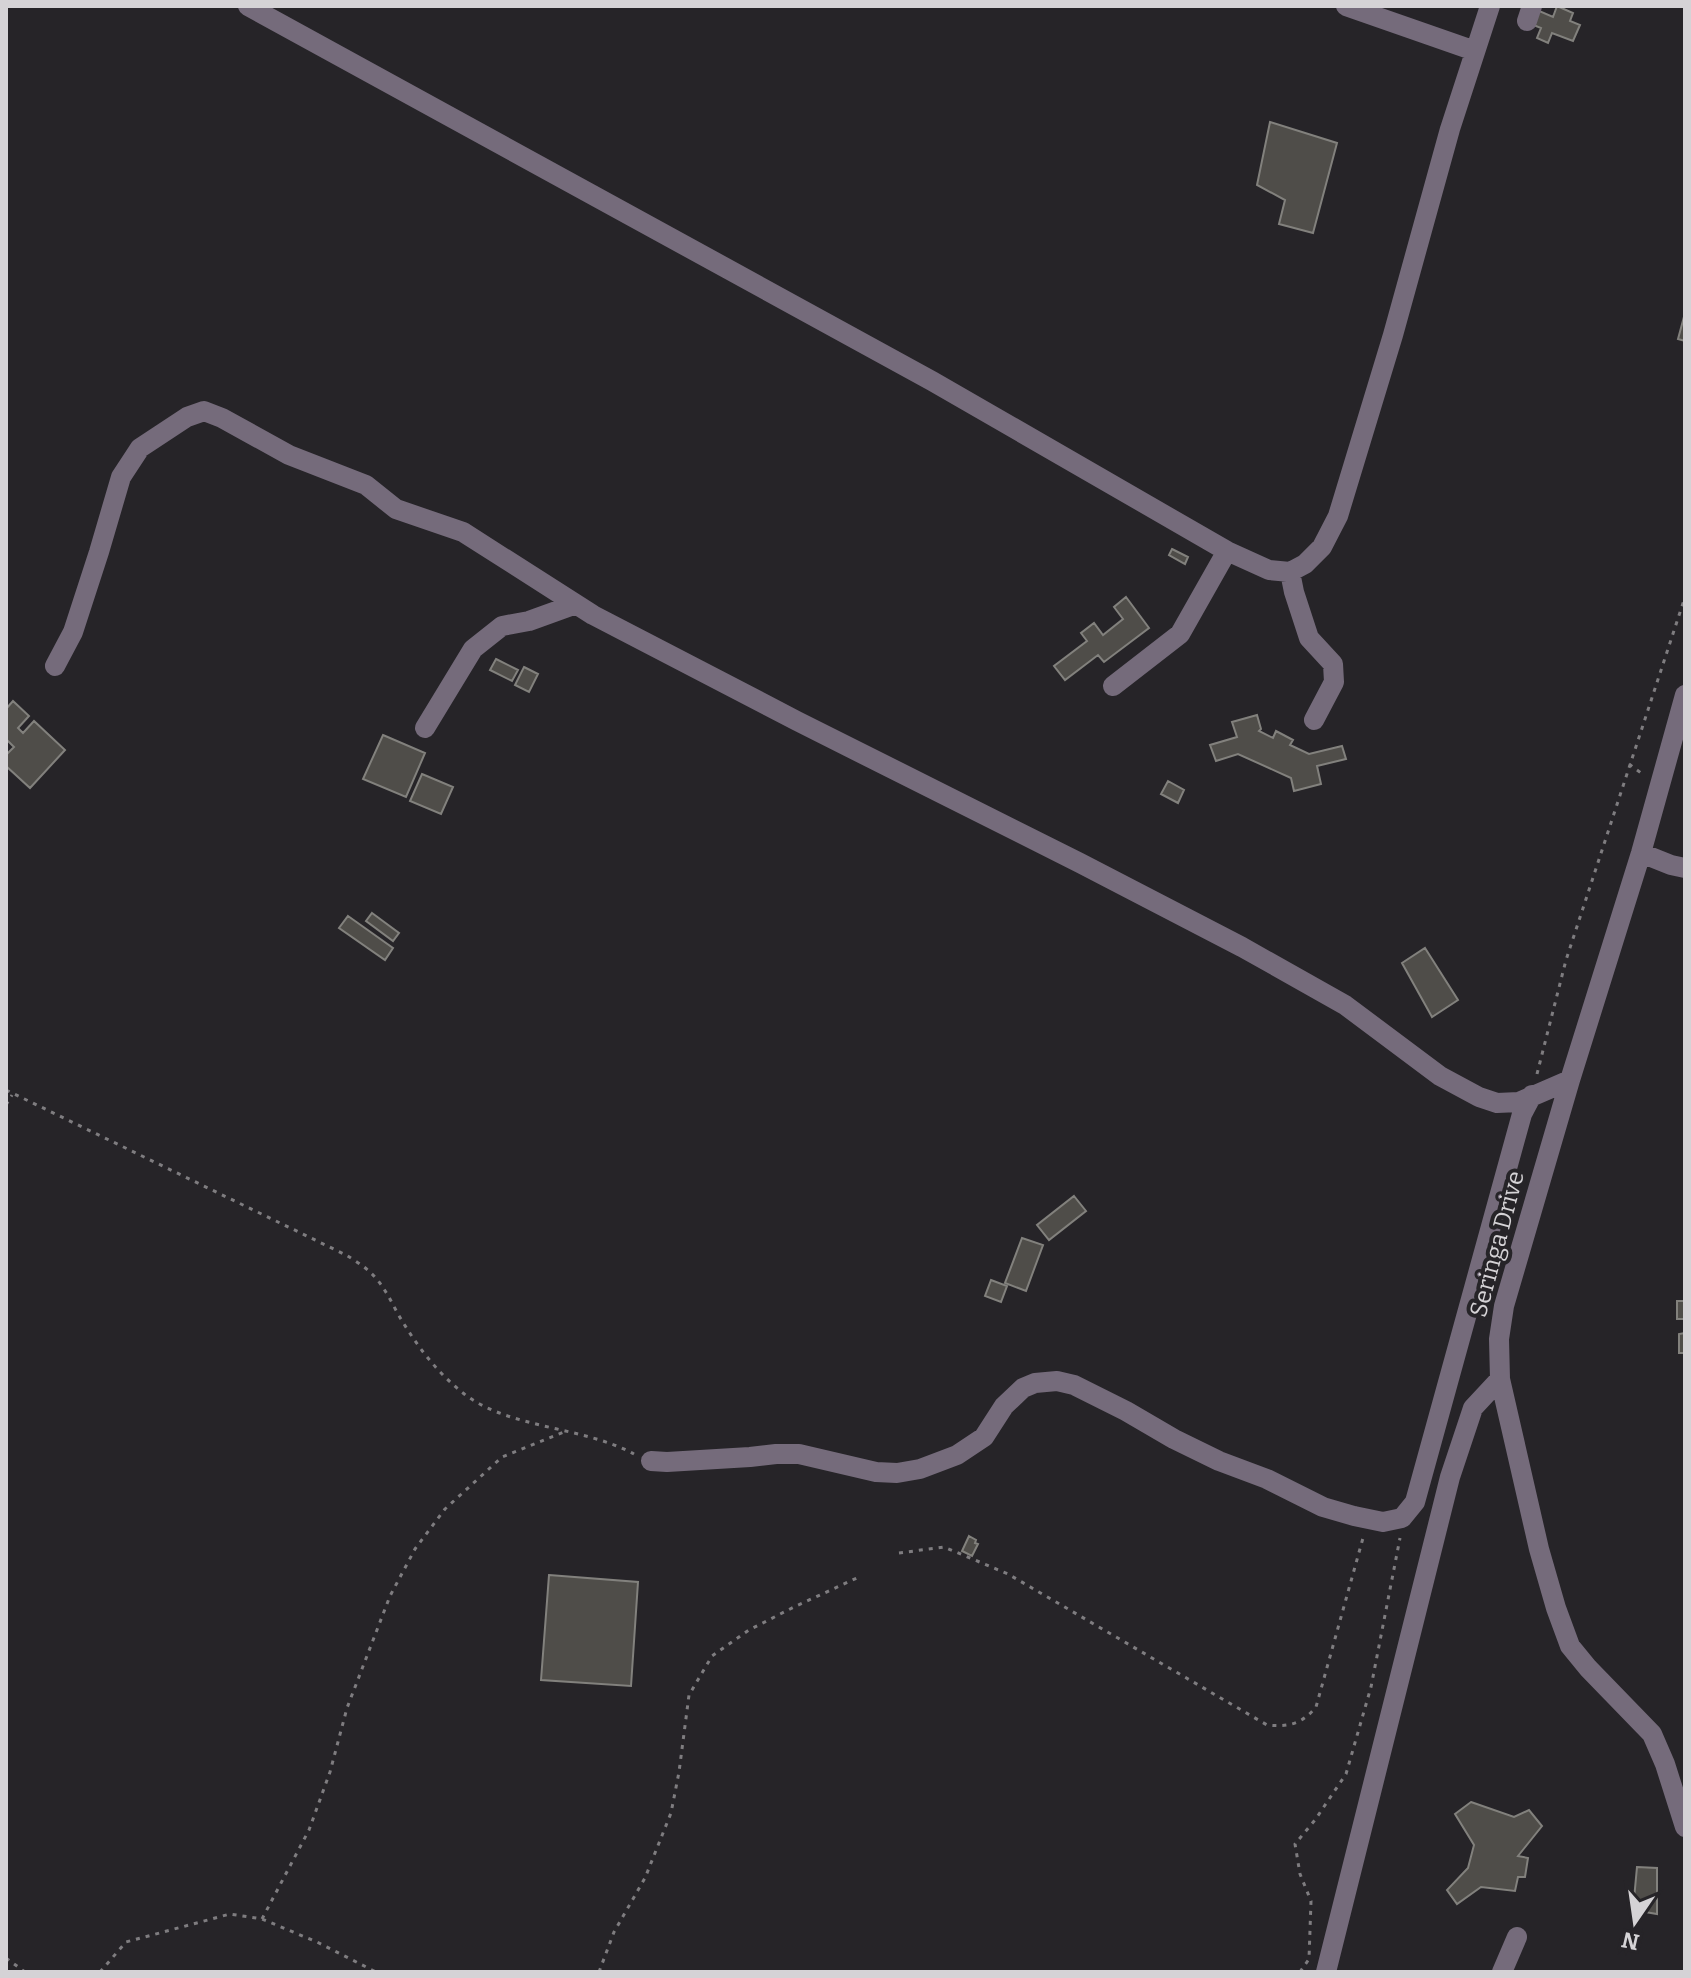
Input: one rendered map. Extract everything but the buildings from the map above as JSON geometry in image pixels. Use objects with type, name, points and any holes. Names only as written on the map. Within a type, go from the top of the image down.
[{"type":"street","points":[[248,6],[932,381],[1227,551],[1269,570],[1290,572],[1305,564],[1322,547],[1338,516],[1393,335],[1450,129],[1490,6]]},
{"type":"street","points":[[1346,6],[1475,51]]},
{"type":"street","points":[[55,666],[73,632],[121,477],[140,448],[187,417],[204,411],[289,455],[366,485],[396,509],[463,532],[606,623],[1242,947],[1345,1005],[1440,1076],[1466,1090],[1497,1103],[1519,1102],[1570,1080]]},
{"type":"street","points":[[1113,686],[1180,634],[1227,551]]},
{"type":"street","points":[[1290,572],[1309,638],[1333,664],[1334,682],[1314,720]]},
{"type":"street","points":[[425,728],[473,649],[502,626],[529,621],[576,604]]},
{"type":"street","name":"Seringa Drive","points":[[1685,695],[1641,853],[1504,1306],[1499,1339],[1500,1379],[1539,1549],[1570,1646],[1652,1734],[1685,1827]]},
{"type":"street","points":[[1641,853],[1685,868]]},
{"type":"street","points":[[651,1461],[799,1454],[876,1472],[897,1473],[920,1469],[957,1455],[984,1437],[1004,1406],[1023,1388],[1035,1383],[1057,1381],[1074,1385],[1174,1439],[1323,1507],[1383,1522],[1402,1518],[1415,1502],[1522,1114],[1532,1095]]},
{"type":"street","points":[[1326,1972],[1450,1477],[1473,1408],[1500,1379]]},
{"type":"street","points":[[1502,1972],[1517,1937]]},
{"type":"path","points":[[1532,1095],[1566,960],[1685,597]]},
{"type":"path","points":[[6,1090],[346,1255],[371,1273],[435,1368],[466,1395],[497,1412],[564,1432],[594,1437],[651,1461]]},
{"type":"path","points":[[6,1105],[13,1093]]},
{"type":"path","points":[[262,1919],[309,1830],[330,1772],[347,1708],[390,1596],[415,1549],[445,1509],[502,1457],[564,1432]]},
{"type":"path","points":[[1300,1972],[1309,1959],[1311,1901],[1300,1874],[1295,1844],[1346,1774],[1371,1687],[1399,1549],[1402,1518]]},
{"type":"path","points":[[899,1553],[944,1547],[1008,1574],[1267,1725],[1279,1726],[1304,1720],[1316,1707],[1368,1519]]},
{"type":"path","points":[[599,1972],[614,1932],[645,1878],[671,1813],[689,1695],[712,1656],[749,1630],[859,1577]]},
{"type":"path","points":[[100,1972],[126,1942],[230,1914],[262,1919],[376,1972]]},
{"type":"path","points":[[6,1958],[25,1972]]}]
